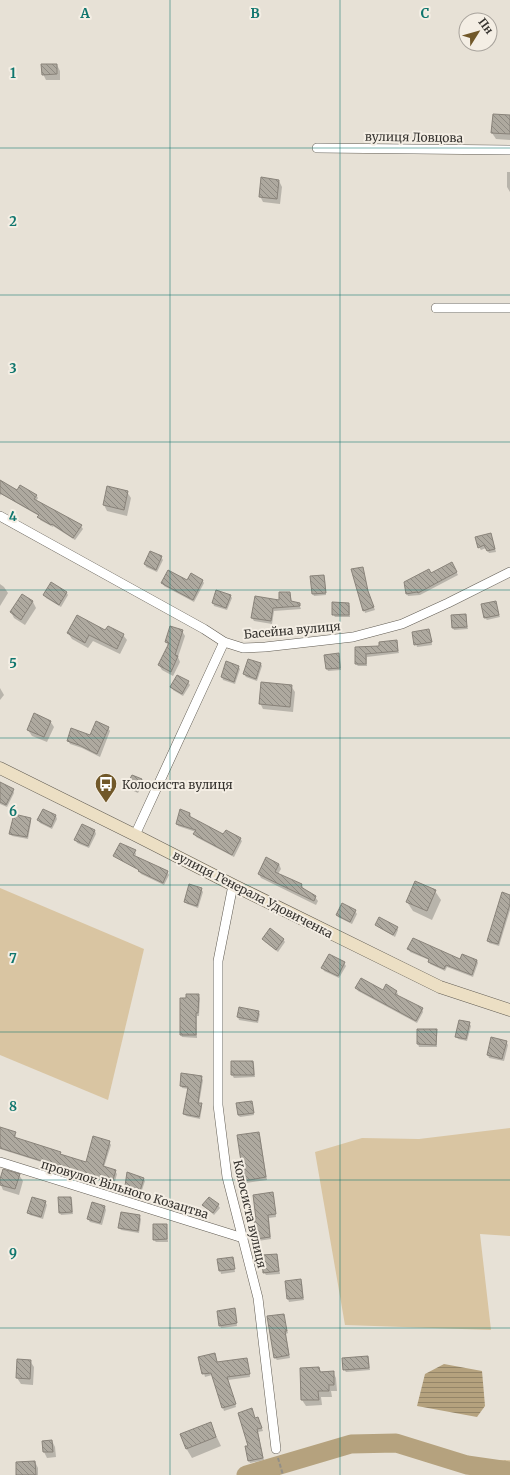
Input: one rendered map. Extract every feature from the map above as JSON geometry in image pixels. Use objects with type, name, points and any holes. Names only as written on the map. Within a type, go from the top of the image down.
[{"type":"main road","name":"вулиця Генерала Удовиченка","points":[[0,768],[440,987],[510,1010]]},
{"type":"street","name":"вулиця Ловцова","points":[[317,148],[510,150]]},
{"type":"street","points":[[436,308],[510,308]]},
{"type":"street","name":"Басейна вулиця","points":[[0,516],[204,629],[224,642],[243,648],[265,647],[352,637],[402,624],[510,572]]},
{"type":"street","points":[[135,835],[224,642]]},
{"type":"street","name":"Колосиста вулиця","points":[[233,885],[218,961],[218,1105],[227,1178],[258,1298],[276,1449]]},
{"type":"street","name":"провулок Вільного Козацтва","points":[[0,1162],[242,1238]]},
{"type":"path","points":[[276,1449],[283,1475]]},
{"type":"green space","points":[[0,888],[144,949],[108,1100],[0,1055]]},
{"type":"green space","points":[[510,1128],[510,1236],[480,1234],[491,1330],[345,1325],[315,1152],[362,1138],[419,1139]]},
{"type":"green space","points":[[484,1460],[510,1460],[510,1475],[475,1475]]},
{"type":"shaded area","points":[[444,1364],[482,1371],[485,1406],[477,1417],[417,1406],[425,1374]]},
{"type":"building","points":[[41,64],[57,64],[57,74],[42,75]]},
{"type":"building","points":[[493,114],[510,115],[510,134],[491,133]]},
{"type":"building","points":[[261,177],[279,180],[277,199],[259,197]]},
{"type":"building","points":[[0,480],[17,490],[20,485],[37,495],[34,499],[82,525],[73,538],[52,524],[51,525],[37,517],[39,515],[0,493]]},
{"type":"building","points":[[107,486],[128,491],[124,510],[103,505]]},
{"type":"building","points":[[491,533],[495,549],[487,551],[484,545],[478,548],[475,537]]},
{"type":"building","points":[[150,551],[162,556],[156,570],[144,564]]},
{"type":"building","points":[[452,562],[457,572],[418,593],[406,594],[404,582],[429,569],[431,573]]},
{"type":"building","points":[[363,567],[368,591],[374,607],[363,611],[351,569]]},
{"type":"building","points":[[168,570],[187,580],[191,573],[203,580],[193,600],[161,583]]},
{"type":"building","points":[[324,575],[326,593],[312,594],[310,576]]},
{"type":"building","points":[[51,582],[67,592],[59,605],[43,595]]},
{"type":"building","points":[[216,590],[231,595],[226,608],[212,603]]},
{"type":"building","points":[[279,592],[290,592],[291,601],[300,603],[300,606],[273,608],[271,621],[251,618],[255,596],[279,600]]},
{"type":"building","points":[[22,594],[33,601],[21,620],[10,612]]},
{"type":"building","points":[[496,601],[499,615],[484,618],[481,604]]},
{"type":"building","points":[[332,602],[349,603],[349,615],[332,615]]},
{"type":"building","points":[[466,614],[467,627],[452,628],[451,615]]},
{"type":"building","points":[[77,615],[105,630],[108,626],[124,634],[117,649],[89,635],[85,643],[67,633]]},
{"type":"building","points":[[170,626],[183,630],[175,655],[178,656],[171,672],[158,665],[169,643],[165,642]]},
{"type":"building","points":[[429,629],[432,642],[414,645],[412,632]]},
{"type":"building","points":[[397,640],[398,651],[366,654],[366,664],[355,664],[355,647],[379,646],[379,642]]},
{"type":"building","points":[[339,653],[340,668],[326,669],[324,655]]},
{"type":"building","points":[[248,659],[261,663],[256,679],[243,674]]},
{"type":"building","points":[[226,661],[239,666],[234,682],[221,677]]},
{"type":"building","points":[[177,675],[189,681],[182,694],[170,687]]},
{"type":"building","points":[[261,682],[292,685],[290,707],[259,704]]},
{"type":"building","points":[[34,713],[51,721],[44,737],[27,730]]},
{"type":"building","points":[[96,721],[109,727],[97,754],[67,741],[71,728],[90,735]]},
{"type":"building","points":[[132,775],[142,779],[137,791],[126,786]]},
{"type":"building","points":[[0,782],[14,789],[6,805],[0,802]]},
{"type":"building","points":[[43,809],[56,815],[51,827],[37,820]]},
{"type":"building","points":[[180,809],[190,813],[189,816],[223,834],[226,830],[241,838],[232,855],[193,834],[196,830],[176,824]]},
{"type":"building","points":[[14,814],[31,818],[27,837],[9,834]]},
{"type":"building","points":[[82,824],[95,830],[88,846],[74,840]]},
{"type":"building","points":[[120,843],[136,850],[133,855],[168,871],[163,883],[138,871],[139,870],[113,856]]},
{"type":"building","points":[[266,857],[279,864],[275,872],[302,884],[301,887],[316,896],[314,901],[258,874]]},
{"type":"building","points":[[415,881],[436,890],[427,911],[406,902]]},
{"type":"building","points":[[189,884],[202,888],[197,906],[184,902]]},
{"type":"building","points":[[502,892],[510,895],[510,904],[498,944],[487,941]]},
{"type":"building","points":[[342,903],[356,910],[350,922],[336,915]]},
{"type":"building","points":[[379,917],[398,927],[393,935],[375,925]]},
{"type":"building","points":[[270,928],[284,939],[276,950],[262,939]]},
{"type":"building","points":[[413,938],[460,959],[462,954],[477,960],[472,975],[446,965],[444,969],[428,962],[429,959],[407,949]]},
{"type":"building","points":[[329,954],[345,962],[338,976],[321,968]]},
{"type":"building","points":[[361,978],[383,990],[386,984],[397,991],[395,994],[423,1008],[416,1021],[355,988]]},
{"type":"building","points":[[186,994],[199,994],[198,1013],[196,1013],[196,1035],[180,1035],[180,998],[186,998]]},
{"type":"building","points":[[239,1007],[259,1011],[257,1021],[237,1017]]},
{"type":"building","points":[[459,1020],[470,1022],[466,1039],[455,1037]]},
{"type":"building","points":[[417,1029],[437,1029],[436,1045],[417,1044]]},
{"type":"building","points":[[491,1037],[507,1041],[502,1059],[487,1055]]},
{"type":"building","points":[[231,1061],[253,1061],[254,1075],[231,1075]]},
{"type":"building","points":[[181,1073],[202,1076],[198,1103],[202,1103],[199,1117],[183,1114],[188,1087],[180,1086]]},
{"type":"building","points":[[252,1101],[254,1113],[238,1115],[236,1103]]},
{"type":"building","points":[[0,1127],[16,1132],[14,1137],[61,1152],[60,1154],[86,1162],[93,1136],[110,1141],[103,1166],[116,1170],[112,1183],[0,1148]]},
{"type":"building","points":[[259,1132],[266,1177],[244,1181],[237,1135]]},
{"type":"building","points":[[3,1169],[20,1174],[15,1189],[0,1185]]},
{"type":"building","points":[[127,1172],[144,1178],[140,1191],[125,1186]]},
{"type":"building","points":[[273,1192],[276,1214],[268,1215],[270,1237],[256,1239],[254,1219],[256,1219],[253,1195]]},
{"type":"building","points":[[32,1197],[46,1201],[41,1217],[27,1213]]},
{"type":"building","points":[[58,1197],[71,1197],[72,1212],[59,1213]]},
{"type":"building","points":[[209,1197],[219,1204],[213,1213],[202,1205]]},
{"type":"building","points":[[92,1202],[105,1206],[100,1223],[87,1219]]},
{"type":"building","points":[[121,1212],[140,1215],[138,1231],[118,1228]]},
{"type":"building","points":[[153,1224],[167,1224],[167,1239],[153,1240]]},
{"type":"building","points":[[277,1254],[279,1271],[263,1273],[262,1255]]},
{"type":"building","points":[[233,1257],[235,1269],[219,1271],[217,1259]]},
{"type":"building","points":[[301,1279],[303,1298],[287,1299],[285,1281]]},
{"type":"building","points":[[235,1308],[237,1323],[219,1326],[217,1311]]},
{"type":"building","points":[[284,1314],[289,1355],[274,1358],[267,1316]]},
{"type":"building","points":[[215,1353],[217,1362],[247,1358],[250,1374],[227,1377],[236,1404],[222,1408],[211,1373],[202,1374],[198,1357]]},
{"type":"building","points":[[368,1356],[369,1368],[343,1370],[342,1358]]},
{"type":"building","points":[[17,1359],[31,1360],[30,1379],[16,1378]]},
{"type":"building","points":[[319,1367],[320,1372],[334,1371],[334,1385],[329,1385],[329,1391],[318,1391],[319,1400],[301,1400],[300,1368]]},
{"type":"building","points":[[252,1408],[255,1418],[258,1417],[262,1428],[257,1429],[263,1458],[248,1461],[245,1446],[248,1446],[238,1413]]},
{"type":"building","points":[[211,1422],[216,1437],[186,1449],[180,1434]]},
{"type":"building","points":[[52,1440],[53,1452],[43,1452],[42,1441]]},
{"type":"building","points":[[35,1461],[36,1475],[16,1475],[16,1462]]},
{"type":"waterway","points":[[246,1475],[351,1444],[396,1443],[467,1465],[510,1471]]},
{"type":"place","name":"Колосиста вулиця","points":[[106,804]]}]
